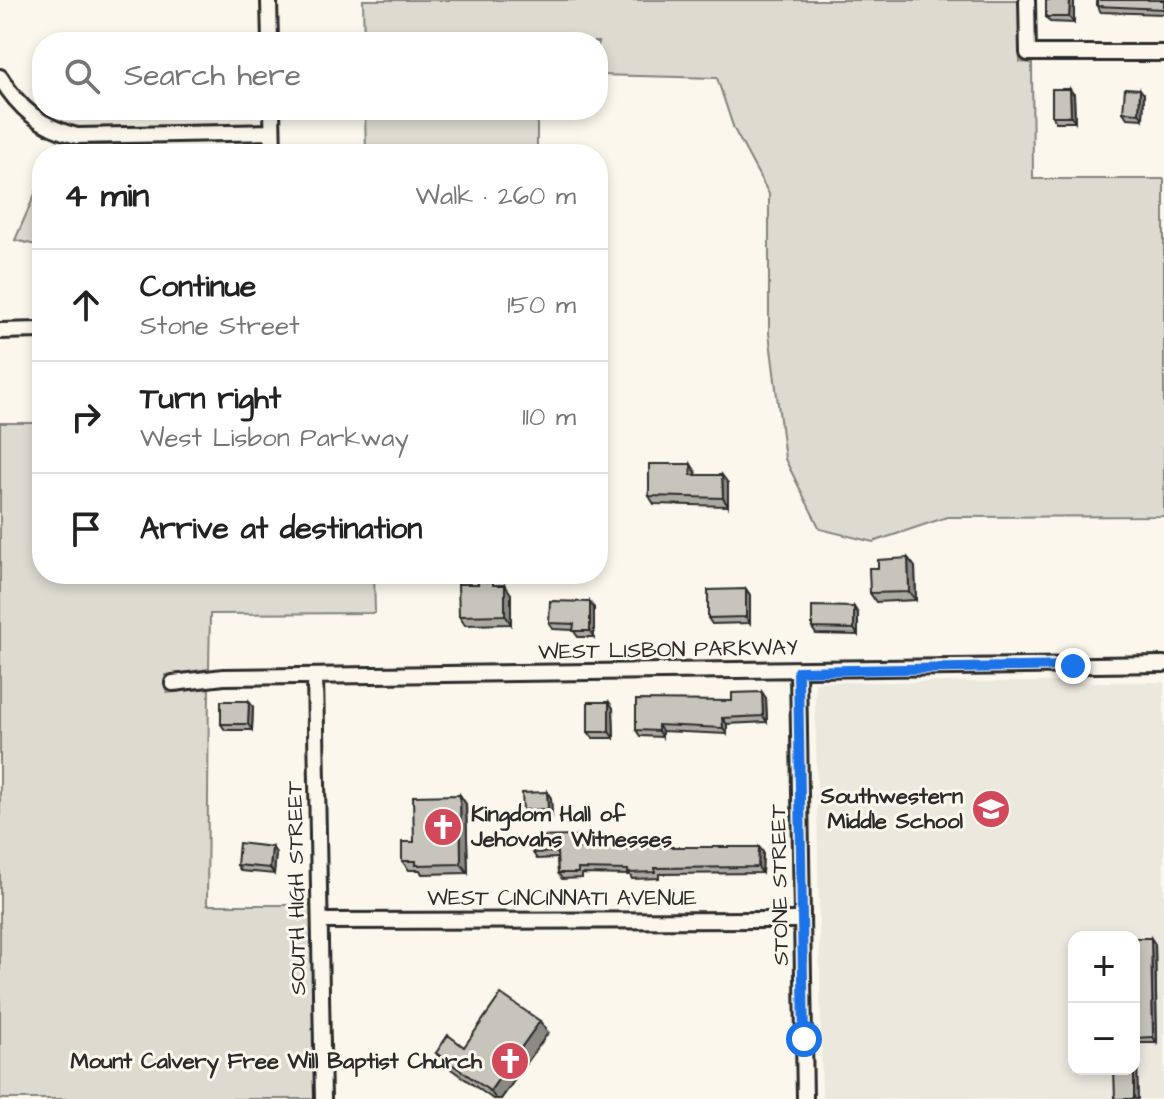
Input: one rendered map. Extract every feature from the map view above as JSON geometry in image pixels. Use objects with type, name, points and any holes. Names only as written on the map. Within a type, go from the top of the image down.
[{"type":"street","points":[[269,0],[270,32]]},
{"type":"street","points":[[1027,0],[1028,53],[1164,53]]},
{"type":"street","points":[[0,77],[32,117]]},
{"type":"street","points":[[36,120],[56,131],[77,136],[272,132]]},
{"type":"street","points":[[272,120],[273,144]]},
{"type":"street","points":[[0,331],[32,330]]},
{"type":"street","name":"WEST LISBON PARKWAY","points":[[173,683],[224,677],[1164,664]]},
{"type":"street","name":"STONE STREET","points":[[798,671],[805,1099]]},
{"type":"street","name":"SOUTH HIGH STREET","points":[[315,677],[323,1099]]},
{"type":"street","name":"WEST CINCINNATI AVENUE","points":[[321,921],[802,920]]},
{"type":"shaded area","points":[[363,0],[1019,0],[1020,62],[1032,63],[1033,179],[1164,179],[1164,516],[947,517],[873,542],[820,529],[785,459],[769,333],[769,194],[734,129],[717,78],[608,75],[608,32],[364,32]]},
{"type":"shaded area","points":[[365,120],[537,120],[537,144],[366,144]]},
{"type":"shaded area","points":[[32,201],[32,244],[15,240]]},
{"type":"shaded area","points":[[0,423],[32,423],[32,584],[374,584],[375,613],[210,614],[209,669],[165,675],[167,693],[209,688],[207,905],[312,905],[315,1099],[0,1099]]},
{"type":"shaded area","name":"Southwestern Middle School","points":[[815,682],[1164,682],[1164,1099],[822,1099]]},
{"type":"building","points":[[1046,0],[1070,0],[1069,17],[1046,17]]},
{"type":"building","points":[[1097,0],[1164,0],[1164,9],[1097,6]]},
{"type":"building","points":[[1125,88],[1140,89],[1139,113],[1123,112]]},
{"type":"building","points":[[1052,89],[1070,89],[1071,116],[1052,116]]},
{"type":"building","points":[[649,464],[691,464],[691,475],[722,475],[723,498],[649,496]]},
{"type":"building","points":[[908,558],[909,592],[870,593],[869,568],[878,568],[878,560]]},
{"type":"building","points":[[458,584],[505,585],[505,615],[459,616]]},
{"type":"building","points":[[746,589],[746,617],[708,618],[708,590]]},
{"type":"building","points":[[550,601],[590,602],[590,631],[573,631],[574,624],[549,623]]},
{"type":"building","points":[[812,606],[854,607],[854,629],[812,628]]},
{"type":"building","points":[[762,692],[763,716],[722,718],[723,728],[658,725],[658,731],[636,730],[636,700],[732,701],[732,693]]},
{"type":"building","points":[[221,701],[249,701],[248,724],[221,724]]},
{"type":"building","points":[[588,702],[609,702],[609,732],[588,732]]},
{"type":"building","points":[[547,792],[548,809],[523,810],[522,793]]},
{"type":"building","name":"Kingdom Hall of Jehovahs Witnesses","points":[[460,795],[461,864],[416,865],[416,861],[402,861],[402,842],[414,842],[413,796]]},
{"type":"building","points":[[577,836],[577,848],[628,849],[627,836],[649,836],[649,847],[759,847],[758,867],[655,868],[655,872],[628,873],[628,870],[578,869],[578,873],[558,873],[557,852],[533,853],[532,837]]},
{"type":"building","points":[[239,843],[272,847],[270,868],[237,865]]},
{"type":"building","points":[[1140,938],[1151,938],[1153,1037],[1140,1038]]},
{"type":"building","points":[[501,994],[540,1021],[490,1091],[436,1053],[448,1035],[464,1047]]},
{"type":"building","points":[[1114,1075],[1134,1075],[1134,1099],[1115,1099]]},
{"type":"place","name":"Southwestern Middle School","points":[[991,809]]},
{"type":"place","name":"Kingdom Hall of Jehovahs Witnesses","points":[[443,827]]},
{"type":"place","name":"Mount Calvery Free Will Baptist Church","points":[[510,1061]]},
{"type":"route","points":[[804,1039],[798,671],[1073,666]]}]
